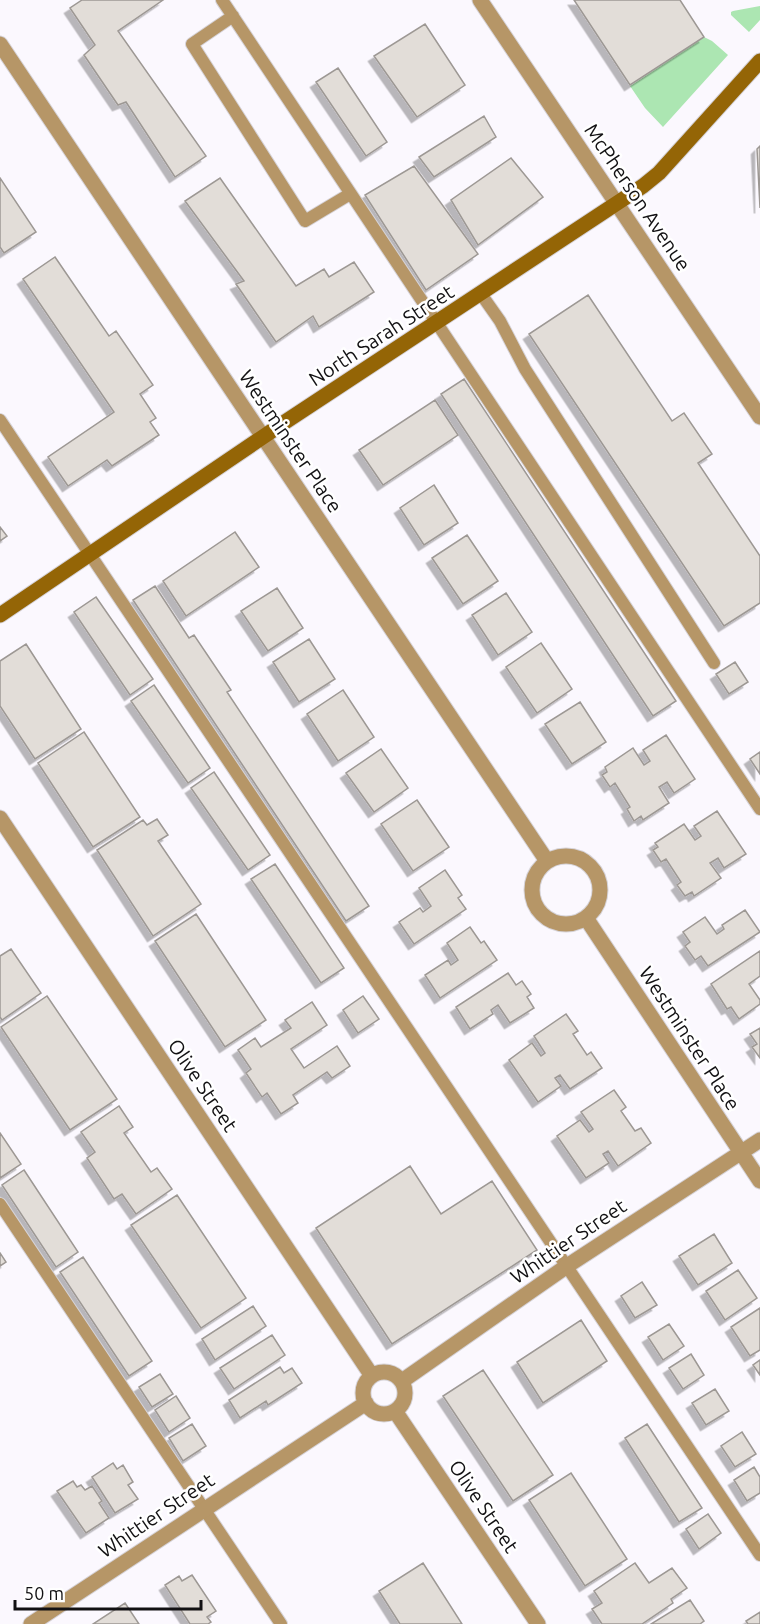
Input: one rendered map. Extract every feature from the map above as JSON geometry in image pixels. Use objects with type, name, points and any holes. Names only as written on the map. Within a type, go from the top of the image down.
[{"type":"street","name":"McPherson Avenue","points":[[480,0],[760,417]]},
{"type":"street","name":"Westminster Place","points":[[0,44],[546,861]]},
{"type":"street","name":"North Sarah Street","points":[[0,615],[617,204],[659,173],[760,61]]},
{"type":"street","name":"Olive Street","points":[[0,818],[372,1376]]},
{"type":"street","points":[[561,856],[573,856],[592,867],[598,878],[599,899],[594,910],[586,918],[564,924],[553,921],[536,907],[532,896],[532,885],[539,867],[546,861],[561,856]]},
{"type":"street","name":"Westminster Place","points":[[586,918],[760,1181]]},
{"type":"street","name":"Whittier Street","points":[[402,1382],[567,1266],[760,1140]]},
{"type":"street","points":[[378,1373],[389,1373],[402,1382],[405,1393],[399,1409],[383,1414],[376,1412],[366,1402],[364,1388],[372,1376],[378,1373]]},
{"type":"street","name":"Whittier Street","points":[[31,1624],[366,1402]]},
{"type":"street","name":"Olive Street","points":[[395,1411],[538,1624]]},
{"type":"lane","points":[[222,0],[760,809]]},
{"type":"lane","points":[[233,16],[192,44],[305,221],[350,194]]},
{"type":"lane","points":[[481,294],[500,321],[525,369],[714,663]]},
{"type":"lane","points":[[0,420],[760,1555]]},
{"type":"lane","points":[[0,1204],[281,1624]]},
{"type":"green space","points":[[760,6],[760,20],[749,32],[731,15],[733,11]]},
{"type":"green space","points":[[704,37],[728,55],[663,127],[645,108],[630,86]]},
{"type":"building","points":[[82,0],[163,0],[118,31],[206,156],[175,177],[126,102],[118,105],[84,55],[95,45],[70,8]]},
{"type":"building","points":[[574,0],[680,0],[704,37],[630,85]]},
{"type":"building","points":[[425,24],[465,85],[417,117],[374,56]]},
{"type":"building","points":[[338,68],[387,142],[366,156],[316,82]]},
{"type":"building","points":[[484,116],[496,137],[434,177],[419,157]]},
{"type":"building","points":[[760,146],[760,208],[757,149]]},
{"type":"building","points":[[511,158],[543,197],[478,245],[451,200]]},
{"type":"building","points":[[414,166],[478,254],[426,290],[365,195]]},
{"type":"building","points":[[0,178],[36,232],[4,253],[0,247]]},
{"type":"building","points":[[220,178],[296,286],[324,269],[329,277],[354,262],[374,292],[319,327],[313,316],[276,342],[236,284],[244,281],[185,201]]},
{"type":"building","points":[[55,257],[109,336],[116,331],[153,385],[140,394],[156,418],[150,422],[159,435],[112,466],[107,460],[68,486],[48,457],[114,412],[23,279]]},
{"type":"building","points":[[588,295],[672,421],[684,413],[712,454],[698,463],[760,556],[760,603],[724,626],[529,334]]},
{"type":"building","points":[[464,379],[676,701],[653,716],[441,394]]},
{"type":"building","points":[[435,400],[458,435],[383,485],[359,450]]},
{"type":"building","points":[[434,485],[458,523],[424,545],[400,508]]},
{"type":"building","points":[[0,527],[7,536],[0,541]]},
{"type":"building","points":[[235,532],[259,567],[186,616],[163,581]]},
{"type":"building","points":[[467,535],[498,581],[463,604],[432,558]]},
{"type":"building","points":[[155,586],[189,638],[194,635],[231,690],[227,692],[369,906],[346,921],[133,600]]},
{"type":"building","points":[[277,588],[303,628],[268,651],[241,611]]},
{"type":"building","points":[[506,593],[532,632],[498,655],[472,615]]},
{"type":"building","points":[[96,597],[153,679],[130,695],[74,612]]},
{"type":"building","points":[[309,639],[335,679],[299,702],[273,662]]},
{"type":"building","points":[[541,643],[572,689],[537,713],[506,667]]},
{"type":"building","points":[[26,644],[81,729],[35,759],[0,706],[0,661]]},
{"type":"building","points":[[735,662],[748,682],[729,694],[716,674]]},
{"type":"building","points":[[154,685],[210,768],[188,783],[131,701]]},
{"type":"building","points":[[343,690],[374,737],[338,761],[307,714]]},
{"type":"building","points":[[580,702],[606,742],[572,764],[545,724]]},
{"type":"building","points":[[84,732],[140,817],[93,847],[38,763]]},
{"type":"building","points":[[666,735],[695,779],[674,793],[667,782],[659,787],[669,803],[643,820],[641,816],[634,821],[627,809],[630,807],[615,783],[610,787],[602,775],[607,772],[605,767],[633,748],[644,765],[650,761],[643,750]]},
{"type":"building","points":[[381,749],[408,788],[374,812],[346,773]]},
{"type":"building","points":[[760,752],[760,774],[750,759]]},
{"type":"building","points":[[214,772],[270,855],[248,870],[191,788]]},
{"type":"building","points":[[417,800],[449,847],[413,871],[381,824]]},
{"type":"building","points":[[717,811],[746,854],[724,868],[718,858],[710,863],[721,878],[694,896],[692,892],[685,896],[677,885],[681,882],[666,859],[661,862],[653,850],[658,847],[655,843],[684,824],[695,840],[701,836],[694,826]]},
{"type":"building","points":[[157,819],[168,835],[158,841],[201,904],[153,936],[97,850],[143,820],[147,825]]},
{"type":"building","points":[[275,864],[344,968],[321,983],[251,879]]},
{"type":"building","points":[[445,870],[462,895],[458,898],[466,909],[414,944],[399,922],[420,908],[423,912],[431,906],[419,888]]},
{"type":"building","points":[[745,910],[760,932],[708,966],[701,956],[695,960],[685,946],[690,942],[683,932],[705,917],[717,934],[724,929],[722,925]]},
{"type":"building","points":[[196,914],[266,1020],[225,1047],[155,941]]},
{"type":"building","points":[[470,927],[481,943],[484,941],[497,960],[440,998],[425,975],[448,960],[451,965],[458,960],[447,943]]},
{"type":"building","points":[[11,949],[41,993],[2,1020],[0,1017],[0,956]]},
{"type":"building","points":[[760,951],[760,976],[749,984],[760,1000],[760,1004],[739,1019],[731,1007],[727,1009],[711,984]]},
{"type":"building","points":[[508,973],[516,985],[522,981],[531,994],[527,997],[534,1008],[510,1023],[498,1005],[491,1010],[493,1014],[470,1029],[456,1007]]},
{"type":"building","points":[[47,996],[117,1099],[70,1130],[1,1027]]},
{"type":"building","points":[[363,996],[379,1019],[358,1033],[343,1010]]},
{"type":"building","points":[[312,1002],[327,1025],[291,1049],[304,1068],[337,1046],[350,1066],[332,1078],[327,1072],[293,1095],[298,1103],[281,1114],[267,1093],[262,1097],[246,1073],[251,1069],[238,1050],[255,1038],[261,1047],[291,1028],[285,1020]]},
{"type":"building","points":[[566,1014],[578,1031],[573,1034],[587,1055],[591,1052],[602,1068],[570,1089],[560,1075],[555,1078],[561,1086],[538,1102],[509,1060],[532,1043],[541,1056],[545,1053],[534,1036]]},
{"type":"building","points":[[760,1028],[760,1058],[752,1047],[757,1044],[750,1034]]},
{"type":"building","points":[[614,1090],[626,1107],[621,1111],[635,1131],[641,1128],[651,1143],[618,1166],[608,1151],[603,1154],[609,1163],[586,1178],[557,1136],[580,1120],[589,1132],[593,1129],[581,1112]]},
{"type":"building","points":[[119,1106],[133,1127],[124,1133],[151,1172],[157,1168],[172,1189],[136,1214],[122,1194],[114,1199],[87,1158],[95,1152],[81,1132]]},
{"type":"building","points":[[0,1133],[21,1164],[0,1178]]},
{"type":"building","points":[[410,1166],[441,1214],[492,1181],[537,1250],[392,1344],[316,1228]]},
{"type":"building","points":[[24,1170],[78,1252],[56,1267],[2,1185]]},
{"type":"building","points":[[177,1195],[246,1298],[201,1328],[131,1225]]},
{"type":"building","points":[[714,1234],[732,1263],[698,1285],[679,1256]]},
{"type":"building","points":[[0,1253],[6,1262],[0,1266]]},
{"type":"building","points":[[83,1257],[152,1361],[129,1376],[60,1272]]},
{"type":"building","points":[[738,1270],[757,1298],[725,1320],[706,1291]]},
{"type":"building","points":[[642,1282],[657,1305],[635,1318],[621,1296]]},
{"type":"building","points":[[253,1306],[266,1326],[215,1360],[202,1339]]},
{"type":"building","points":[[760,1308],[760,1350],[750,1356],[731,1327]]},
{"type":"building","points":[[581,1320],[607,1361],[543,1403],[517,1362]]},
{"type":"building","points":[[669,1324],[684,1346],[663,1360],[648,1337]]},
{"type":"building","points":[[272,1335],[285,1355],[234,1389],[220,1368]]},
{"type":"building","points":[[691,1354],[704,1375],[683,1389],[669,1368]]},
{"type":"building","points":[[760,1360],[760,1375],[753,1365]]},
{"type":"building","points":[[280,1367],[284,1373],[292,1368],[302,1383],[268,1405],[266,1401],[240,1418],[229,1400]]},
{"type":"building","points":[[483,1370],[553,1475],[513,1501],[443,1396]]},
{"type":"building","points":[[160,1374],[173,1394],[152,1407],[139,1387]]},
{"type":"building","points":[[715,1389],[729,1411],[706,1425],[692,1403]]},
{"type":"building","points":[[176,1396],[190,1418],[169,1432],[155,1410]]},
{"type":"building","points":[[192,1424],[206,1446],[183,1461],[169,1438]]},
{"type":"building","points":[[647,1424],[702,1508],[679,1522],[625,1438]]},
{"type":"building","points":[[742,1432],[756,1454],[735,1467],[721,1446]]},
{"type":"building","points":[[113,1463],[117,1469],[123,1465],[133,1482],[128,1485],[138,1499],[115,1513],[92,1477]]},
{"type":"building","points":[[754,1467],[760,1477],[760,1493],[747,1501],[734,1480]]},
{"type":"building","points":[[571,1473],[627,1559],[585,1586],[529,1500]]},
{"type":"building","points":[[73,1481],[77,1487],[81,1485],[85,1490],[92,1486],[109,1518],[86,1533],[57,1491]]},
{"type":"building","points":[[708,1514],[721,1533],[699,1549],[686,1529]]},
{"type":"building","points":[[423,1563],[462,1624],[400,1624],[379,1591]]},
{"type":"building","points":[[635,1563],[649,1583],[672,1568],[687,1588],[671,1599],[673,1603],[642,1624],[602,1624],[592,1609],[602,1603],[594,1591]]},
{"type":"building","points":[[192,1575],[216,1611],[207,1617],[211,1622],[208,1624],[190,1624],[165,1585],[179,1576],[182,1581]]},
{"type":"building","points":[[690,1600],[704,1621],[700,1624],[651,1624]]},
{"type":"building","points":[[125,1603],[139,1624],[93,1624]]},
{"type":"building","points":[[760,1612],[760,1624],[748,1624],[746,1621]]}]
